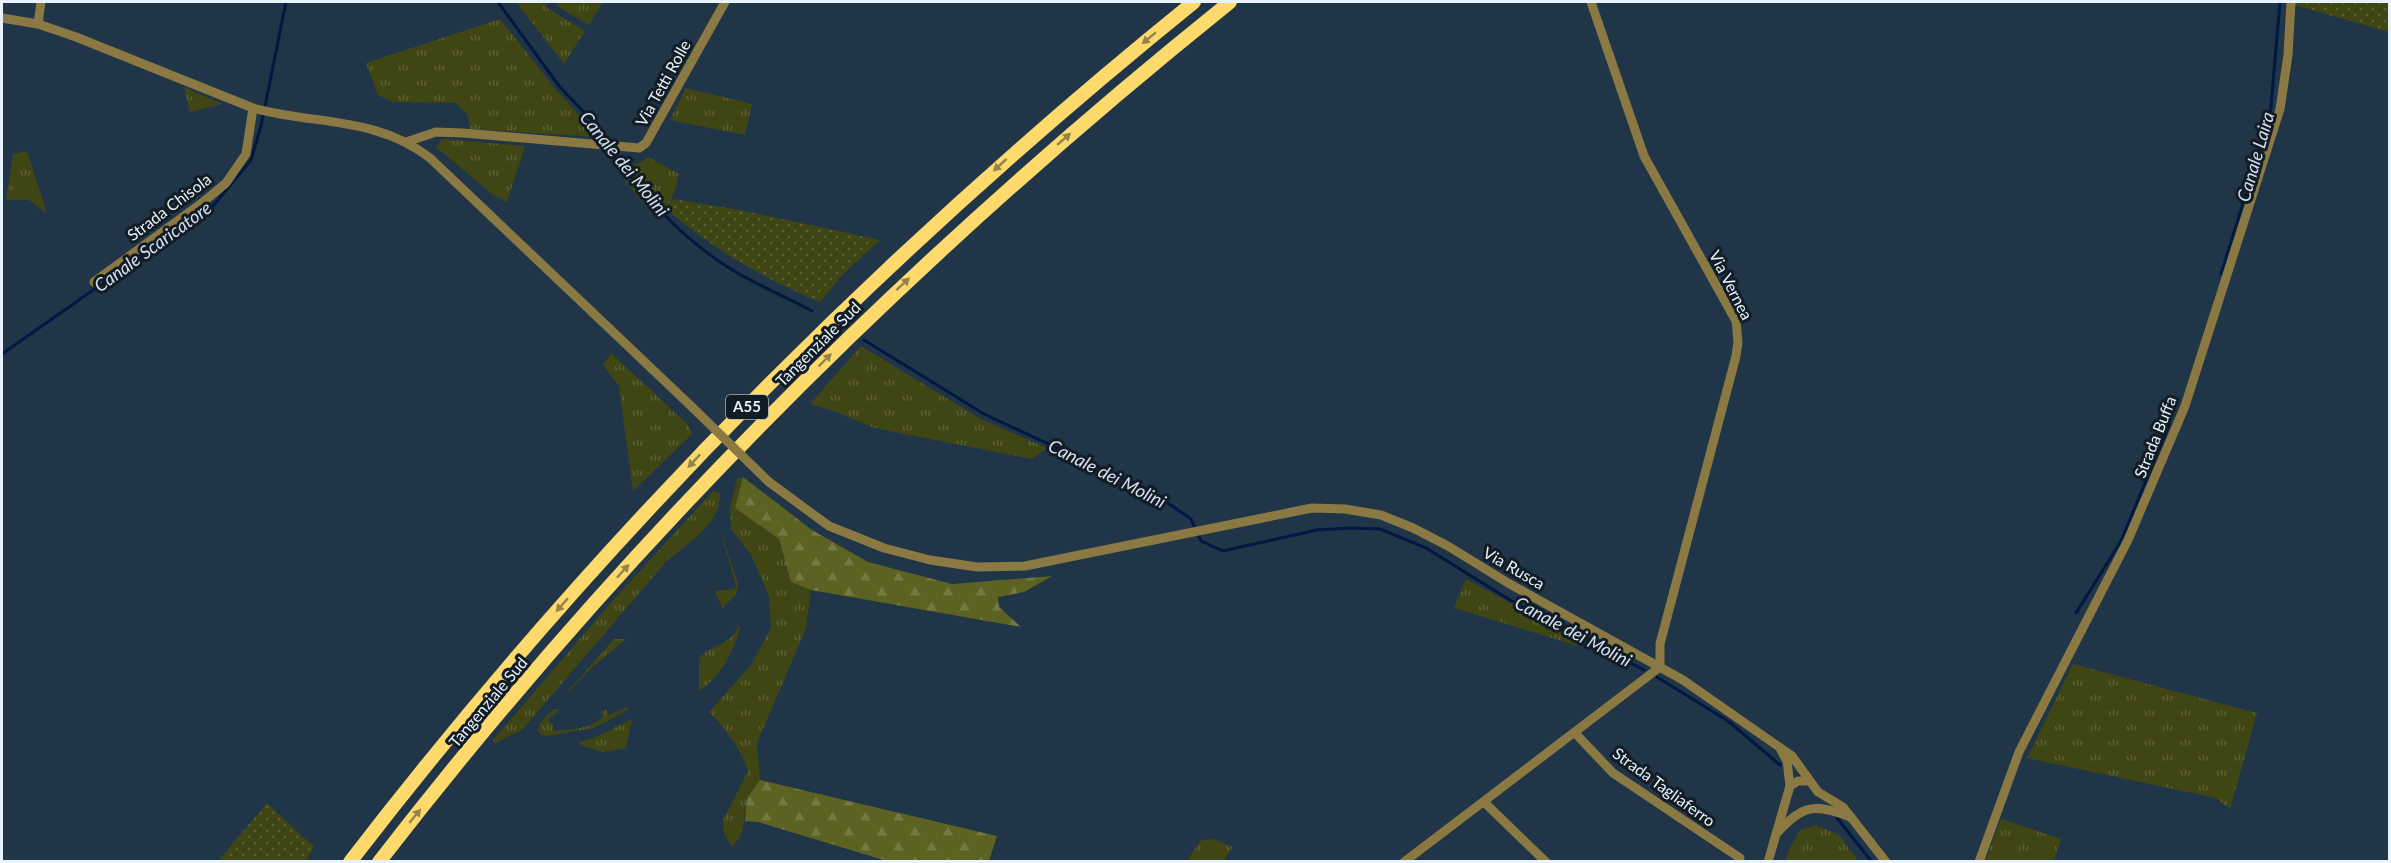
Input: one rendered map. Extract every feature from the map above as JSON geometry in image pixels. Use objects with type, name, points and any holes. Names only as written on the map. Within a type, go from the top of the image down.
[{"type":"highway","name":"Tangenziale Sud","points":[[350,861],[511,664],[590,574],[726,427],[909,247],[1096,81],[1194,2]]},
{"type":"highway","name":"Tangenziale Sud","points":[[378,861],[527,679],[664,526],[789,396],[900,287],[1035,164],[1123,87],[1230,2]]},
{"type":"street","points":[[38,24],[41,2]]},
{"type":"street","name":"Via Tetti Rolle","points":[[406,142],[436,132],[463,132],[639,148],[646,143],[725,2]]},
{"type":"street","name":"Via Vernea","points":[[1590,2],[1644,156],[1736,321],[1738,330],[1736,357],[1660,644],[1660,667]]},
{"type":"street","name":"Strada Buffa","points":[[1979,861],[2019,752],[2128,540],[2185,406],[2280,109],[2288,55],[2291,2]]},
{"type":"street","name":"Via Rusca","points":[[2,18],[38,24],[152,66],[256,109],[347,123],[379,131],[406,142],[430,158],[769,482],[829,526],[884,548],[930,560],[977,567],[1025,566],[1312,508],[1345,509],[1381,515],[1448,546],[1508,583],[1707,695],[1779,745],[1792,756],[1809,781]]},
{"type":"street","name":"Strada Chisola","points":[[94,282],[226,183],[246,154],[256,109]]},
{"type":"street","points":[[1404,861],[1660,667]]},
{"type":"street","name":"Strada Tagliaferro","points":[[1575,733],[1613,772],[1692,828],[1740,858]]},
{"type":"street","points":[[1779,745],[1787,761],[1792,806],[1835,811],[1850,817]]},
{"type":"street","points":[[1768,861],[1789,789],[1798,781],[1809,781],[1818,792],[1843,807],[1886,861]]},
{"type":"street","points":[[1774,836],[1793,815],[1808,809],[1817,801],[1818,792]]},
{"type":"street","points":[[1484,801],[1546,861]]},
{"type":"green space","points":[[516,2],[546,2],[547,8],[585,31],[564,64]]},
{"type":"green space","points":[[557,2],[603,2],[589,25],[557,6]]},
{"type":"green space","points":[[2292,2],[2389,2],[2389,32],[2291,4]]},
{"type":"green space","points":[[500,19],[553,86],[598,137],[470,129],[468,116],[456,103],[393,102],[378,95],[366,63]]},
{"type":"green space","points":[[184,87],[222,104],[190,112]]},
{"type":"green space","points":[[686,88],[752,104],[745,135],[670,120]]},
{"type":"green space","points":[[442,139],[525,146],[507,202],[492,194],[436,147]]},
{"type":"green space","points":[[27,151],[47,214],[29,200],[6,200],[13,154]]},
{"type":"green space","points":[[648,157],[679,174],[674,193],[659,220],[629,186],[619,168],[640,163]]},
{"type":"green space","points":[[673,199],[740,210],[880,240],[842,275],[820,302],[778,283],[722,251],[667,210]]},
{"type":"green space","points":[[861,346],[981,419],[1047,448],[1032,459],[874,428],[837,412],[810,404]]},
{"type":"green space","points":[[611,353],[688,425],[692,434],[633,491],[619,386],[603,365]]},
{"type":"green space","points":[[743,477],[735,508],[779,539],[791,582],[811,590],[806,628],[757,743],[760,780],[750,792],[742,831],[732,847],[724,833],[723,820],[748,771],[732,740],[709,712],[751,665],[771,628],[769,596],[751,555],[731,529],[730,508],[737,479]]},
{"type":"green space","points":[[743,477],[812,530],[868,562],[952,584],[1052,576],[1024,592],[998,597],[999,607],[1021,627],[811,590],[791,582],[779,539],[735,508]]},
{"type":"green space","points":[[713,491],[720,493],[719,505],[708,525],[665,563],[522,730],[495,743],[493,740],[615,598]]},
{"type":"green space","points":[[720,529],[738,583],[736,595],[722,608],[715,591],[735,589],[736,586]]},
{"type":"green space","points":[[1466,579],[1562,631],[1581,647],[1454,608]]},
{"type":"green space","points":[[739,625],[730,655],[720,671],[699,691],[699,658],[732,637]]},
{"type":"green space","points":[[614,639],[626,639],[588,671],[569,692],[568,691]]},
{"type":"green space","points":[[2073,664],[2257,713],[2230,809],[2216,798],[2027,758]]},
{"type":"green space","points":[[627,707],[629,709],[594,728],[546,736],[541,735],[538,730],[540,723],[554,709],[560,709],[548,720],[553,725],[553,731],[594,724],[604,715],[601,712],[606,709],[609,715]]},
{"type":"green space","points":[[632,719],[626,748],[603,752],[580,745],[580,742],[596,737]]},
{"type":"green space","points":[[760,780],[997,836],[989,861],[887,861],[758,822],[745,821],[747,798]]},
{"type":"green space","points":[[267,803],[314,847],[306,861],[218,861]]},
{"type":"green space","points":[[2001,819],[2061,839],[2054,861],[1985,861]]},
{"type":"green space","points":[[1816,825],[1839,835],[1858,861],[1785,861],[1800,830]]},
{"type":"green space","points":[[1213,839],[1233,847],[1223,861],[1187,861],[1201,840]]},
{"type":"waterway","name":"Canale Scaricatore","points":[[2,354],[213,206],[251,160],[261,126],[286,2]]},
{"type":"waterway","name":"Canale dei Molini","points":[[498,2],[559,86],[596,125],[606,142]]},
{"type":"waterway","name":"Canale Laira","points":[[2221,274],[2270,117],[2280,2]]},
{"type":"waterway","name":"Canale dei Molini","points":[[610,148],[662,213],[692,241],[736,272],[812,311]]},
{"type":"waterway","name":"Canale dei Molini","points":[[864,340],[984,414],[1152,492],[1191,519],[1201,541],[1223,551],[1317,530],[1380,529],[1426,548],[1510,600],[1644,670]]},
{"type":"waterway","name":"Canale Laira","points":[[2076,613],[2121,541],[2169,425]]},
{"type":"waterway","name":"Canale dei Molini","points":[[1657,677],[1728,721],[1780,765]]},
{"type":"waterway","name":"Canale dei Molini","points":[[1837,818],[1872,862]]}]
